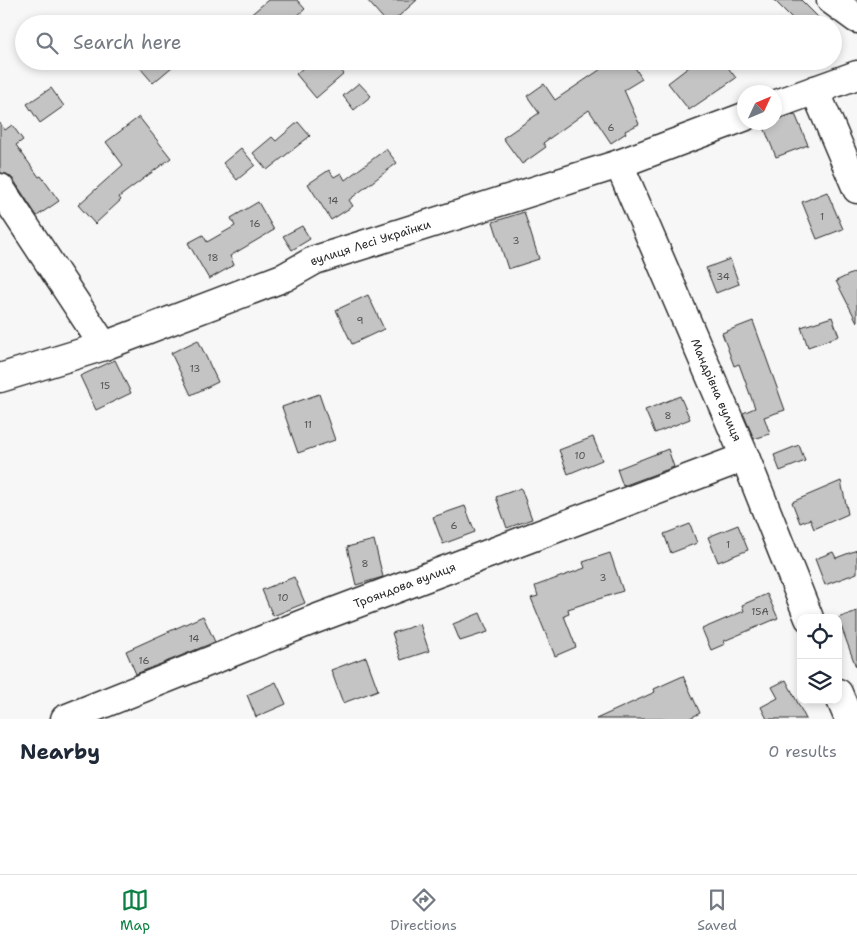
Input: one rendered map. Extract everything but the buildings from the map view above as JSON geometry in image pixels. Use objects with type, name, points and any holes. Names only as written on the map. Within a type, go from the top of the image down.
[{"type":"street","points":[[831,0],[857,19]]},
{"type":"street","points":[[782,102],[857,75]]},
{"type":"street","points":[[815,90],[857,189]]},
{"type":"street","name":"вулиця Лесі Українки","points":[[0,378],[104,346],[284,277],[315,260],[619,164],[737,120]]},
{"type":"street","name":"Мандрівна вулиця","points":[[619,164],[745,456],[807,614]]},
{"type":"street","points":[[0,188],[104,346]]},
{"type":"street","name":"Трояндова вулиця","points":[[65,719],[310,621],[745,456]]},
{"type":"street","points":[[842,702],[849,719]]}]
